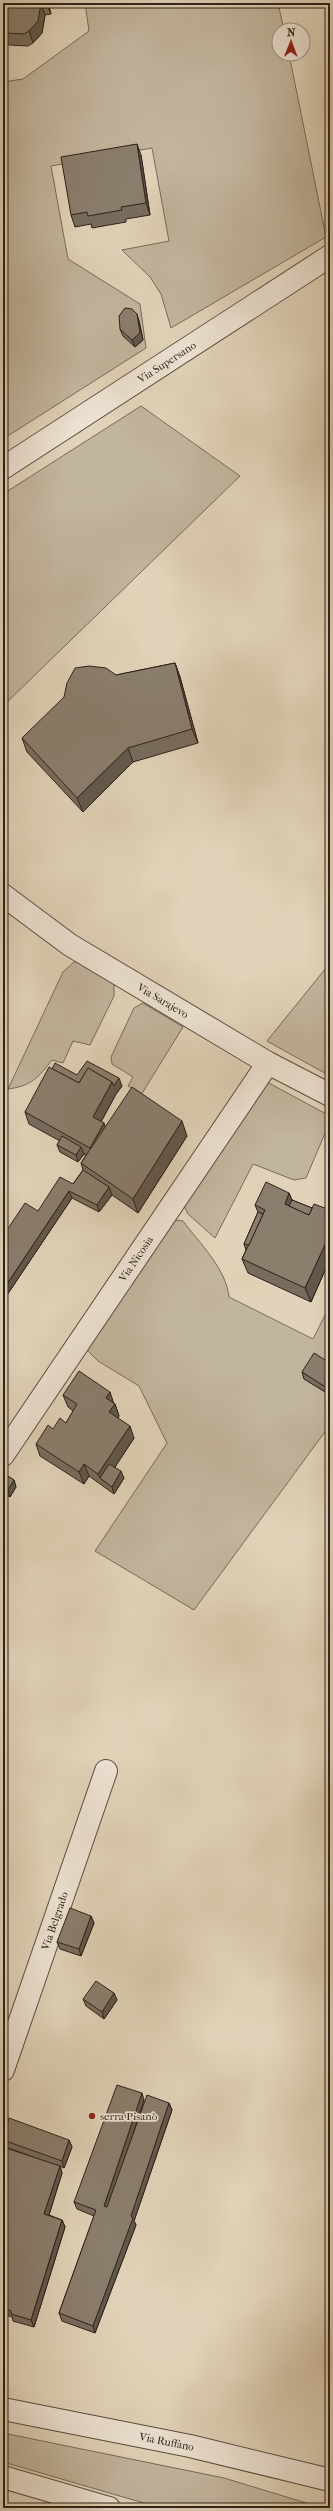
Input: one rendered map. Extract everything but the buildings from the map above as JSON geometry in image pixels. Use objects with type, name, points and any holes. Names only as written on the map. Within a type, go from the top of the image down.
[{"type":"street","name":"Via Supersano","points":[[3,468],[330,256]]},
{"type":"street","name":"Via Sarajevo","points":[[3,895],[70,945],[268,1063],[330,1095]]},
{"type":"street","name":"Via Nicosia","points":[[3,1455],[268,1063]]},
{"type":"street","name":"Via Belgrado","points":[[3,2070],[106,1771]]},
{"type":"street","name":"Via Ruffano","points":[[3,2409],[190,2446],[330,2480]]},
{"type":"street","points":[[3,2478],[109,2508]]},
{"type":"shaded area","points":[[85,3],[278,3],[282,22],[271,22],[271,62],[291,62],[326,237],[171,328],[161,294],[150,277],[122,250],[169,241],[152,148],[51,166],[68,259],[140,304],[146,348],[3,439],[3,82],[23,79],[89,31]]},
{"type":"shaded area","points":[[141,406],[240,476],[3,706],[3,494]]},
{"type":"shaded area","points":[[74,962],[81,963],[114,983],[114,996],[90,1045],[73,1041],[63,1063],[52,1060],[33,1080],[23,1086],[8,1089],[63,972]]},
{"type":"shaded area","points":[[330,963],[330,1076],[267,1041]]},
{"type":"shaded area","points":[[143,1003],[183,1027],[141,1095],[128,1086],[133,1077],[112,1064],[111,1057],[134,1008]]},
{"type":"shaded area","points":[[267,1082],[330,1116],[329,1124],[306,1178],[294,1180],[253,1164],[215,1238],[188,1214],[184,1206]]},
{"type":"shaded area","points":[[174,1220],[183,1221],[211,1256],[223,1276],[229,1297],[313,1339],[330,1305],[330,1369],[305,1379],[330,1395],[330,1425],[194,1610],[95,1551],[167,1443],[139,1386],[98,1361],[87,1350]]},
{"type":"shaded area","points":[[3,2433],[224,2478],[323,2508],[161,2508],[3,2462]]},
{"type":"place","name":"serra Pisanò","points":[[92,2116]]}]
